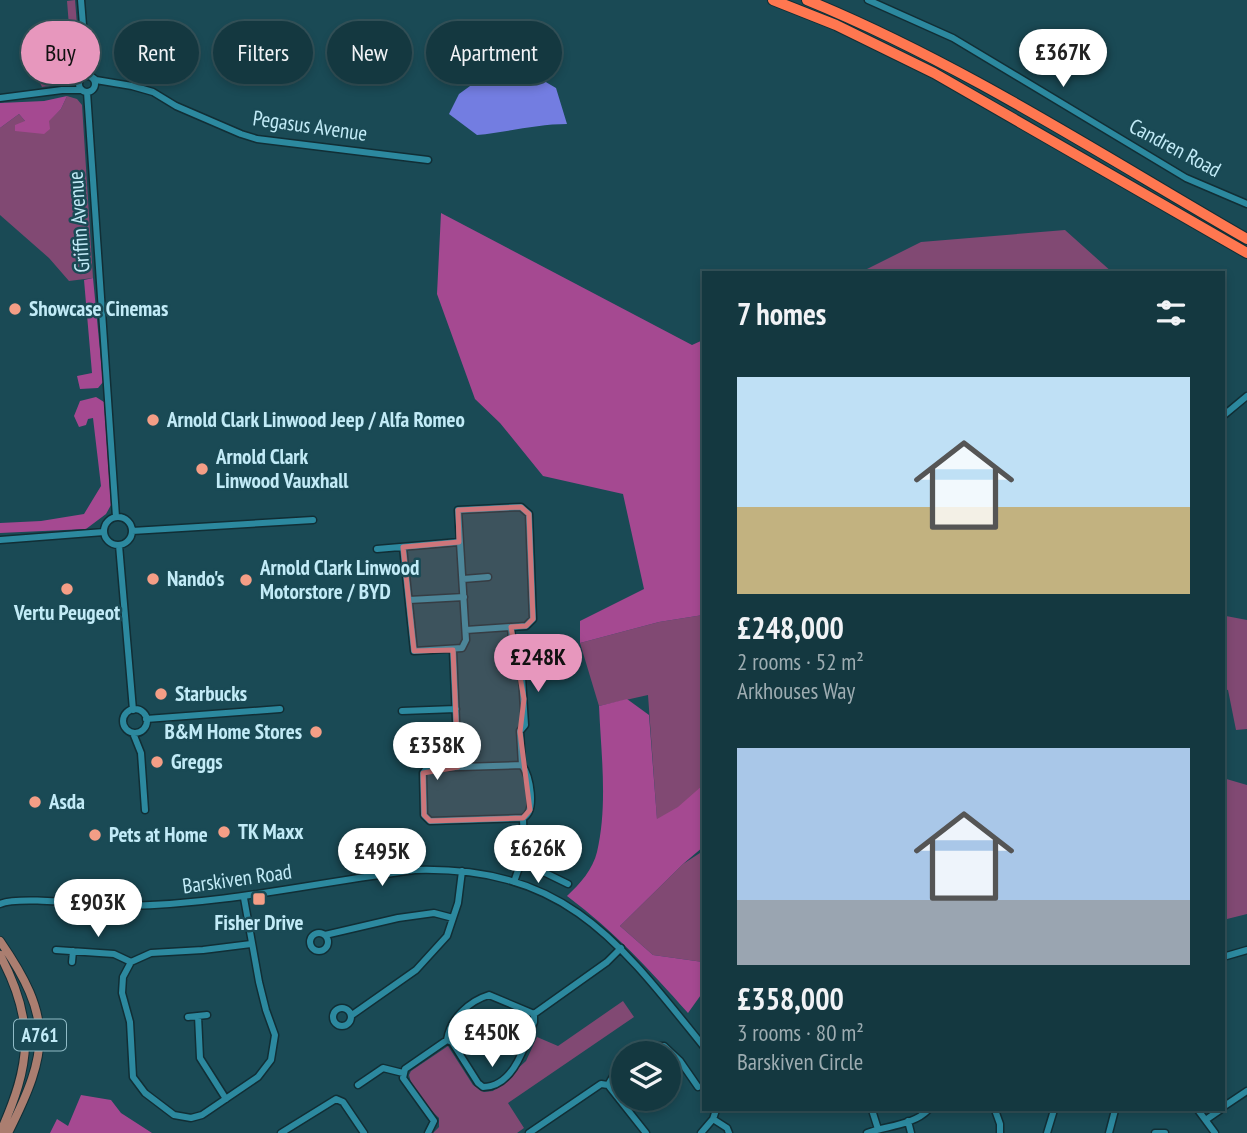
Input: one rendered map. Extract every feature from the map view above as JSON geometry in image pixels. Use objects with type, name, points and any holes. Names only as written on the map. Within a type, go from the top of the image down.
[{"type":"highway","points":[[773,0],[836,25],[934,73],[1247,253]]},
{"type":"highway","points":[[807,0],[944,64],[1247,239]]},
{"type":"main road","name":"A761","points":[[0,941],[21,970],[36,1004],[41,1037],[31,1079],[8,1133]]},
{"type":"main road","name":"A761","points":[[0,955],[15,982],[27,1037],[16,1098],[0,1133]]},
{"type":"street","points":[[81,0],[82,21]]},
{"type":"street","name":"Candren Road","points":[[868,0],[953,38],[1186,178],[1247,204]]},
{"type":"street","name":"Pegasus Avenue","points":[[100,81],[153,92],[176,106],[257,139],[428,160]]},
{"type":"street","points":[[0,98],[62,90],[87,91],[113,83]]},
{"type":"street","points":[[62,90],[73,84]]},
{"type":"street","points":[[81,84],[79,86],[87,91]]},
{"type":"street","points":[[87,91],[94,84]]},
{"type":"street","name":"Griffin Avenue","points":[[87,91],[116,517]]},
{"type":"street","points":[[1225,414],[1247,396]]},
{"type":"street","points":[[403,547],[414,651],[462,648],[466,640],[466,630],[458,510],[522,507],[529,514],[533,619],[526,626],[466,630]]},
{"type":"street","points":[[116,517],[127,520],[132,531],[129,540],[119,545],[108,541],[104,532],[108,521],[116,517]]},
{"type":"street","points":[[132,531],[313,520]]},
{"type":"street","points":[[0,540],[104,532]]},
{"type":"street","points":[[377,549],[459,542]]},
{"type":"street","points":[[119,545],[133,710]]},
{"type":"street","points":[[463,579],[488,577]]},
{"type":"street","points":[[409,600],[464,597]]},
{"type":"street","points":[[511,627],[513,653],[521,661],[524,691],[525,725],[520,735],[522,765],[528,778],[528,816],[430,821],[424,816],[423,773],[427,768],[522,765]]},
{"type":"street","points":[[453,650],[458,767]]},
{"type":"street","points":[[146,719],[280,709]]},
{"type":"street","points":[[402,712],[456,709]]},
{"type":"street","points":[[133,733],[144,729],[146,719],[140,711],[127,713],[123,723],[127,730],[133,733],[141,753],[145,810]]},
{"type":"street","points":[[514,882],[524,853],[523,818]]},
{"type":"street","points":[[521,862],[568,884]]},
{"type":"street","name":"Barskiven Road","points":[[0,904],[24,900],[125,906],[174,905],[244,898],[415,870],[485,874],[514,882],[561,901],[584,916],[621,948],[702,1045]]},
{"type":"street","points":[[352,1015],[416,970],[447,936],[458,903],[462,871]]},
{"type":"street","points":[[244,898],[251,944],[266,1010],[275,1035],[271,1060],[258,1077],[202,1115],[191,1118],[174,1115],[145,1093],[133,1077],[130,1022],[122,993],[123,977],[131,962],[151,953],[251,944]]},
{"type":"street","points":[[325,935],[398,918],[434,913],[453,918]]},
{"type":"street","points":[[534,1014],[621,948]]},
{"type":"street","points":[[56,950],[114,954],[131,962]]},
{"type":"street","points":[[1225,956],[1247,950]]},
{"type":"street","points":[[72,962],[73,951]]},
{"type":"street","points":[[428,1133],[434,1121],[402,1078],[405,1069],[447,1040],[449,1027],[455,1018],[481,998],[489,995],[534,1014]]},
{"type":"street","points":[[447,1040],[452,1042],[478,1083],[489,1087],[516,1066],[534,1022],[534,1014]]},
{"type":"street","points":[[188,1017],[207,1015]]},
{"type":"street","points":[[198,1016],[200,1058],[226,1099]]},
{"type":"street","points":[[681,1062],[698,1087]]},
{"type":"street","points":[[358,1085],[383,1068],[403,1073]]},
{"type":"street","points":[[371,1076],[377,1085]]},
{"type":"street","points":[[608,1085],[611,1080]]},
{"type":"street","points":[[529,1133],[601,1084],[608,1085],[646,1133]]},
{"type":"street","points":[[1225,1106],[1247,1091]]},
{"type":"street","points":[[281,1133],[336,1100],[343,1102],[364,1133]]},
{"type":"street","points":[[701,1133],[713,1119],[716,1111]]},
{"type":"street","points":[[872,1111],[878,1129]]},
{"type":"street","points":[[867,1133],[908,1121],[927,1111]]},
{"type":"street","points":[[995,1111],[1000,1133]]},
{"type":"street","points":[[1047,1133],[1054,1111]]},
{"type":"street","points":[[1109,1133],[1115,1111]]},
{"type":"street","points":[[1199,1111],[1214,1133]]},
{"type":"street","points":[[1206,1119],[1218,1111]]},
{"type":"street","points":[[713,1119],[727,1128],[729,1133]]},
{"type":"street","points":[[908,1121],[911,1133]]},
{"type":"street","points":[[1154,1133],[1165,1133]]},
{"type":"highlighted area","points":[[521,507],[529,514],[533,619],[526,626],[511,627],[524,699],[520,732],[530,810],[523,818],[430,821],[424,815],[423,773],[458,767],[453,650],[414,651],[403,547],[459,542],[458,510]]},
{"type":"shaded area","points":[[75,0],[77,21],[69,21],[67,1]]},
{"type":"shaded area","points":[[67,96],[77,99],[82,105],[93,278],[69,281],[49,258],[0,215],[0,128],[19,114],[25,121],[48,121],[61,109]]},
{"type":"shaded area","points":[[67,96],[61,109],[49,121],[50,129],[44,134],[15,131],[15,125],[25,121],[19,114],[0,128],[0,103],[44,101]]},
{"type":"shaded area","points":[[441,213],[692,345],[702,340],[702,615],[659,622],[580,643],[580,621],[644,589],[623,494],[543,476],[500,423],[475,399],[437,294]]},
{"type":"shaded area","points":[[1065,230],[1111,271],[863,271],[921,242]]},
{"type":"shaded area","points":[[93,278],[103,382],[98,388],[80,389],[77,376],[92,373],[84,280]]},
{"type":"shaded area","points":[[96,397],[104,402],[111,505],[106,514],[86,529],[0,533],[0,523],[41,521],[84,514],[101,486],[93,418],[88,419],[86,425],[79,427],[74,416],[80,401]]},
{"type":"shaded area","points":[[702,615],[702,802],[657,820],[648,695],[599,706],[580,643],[659,622]]},
{"type":"shaded area","points":[[1226,616],[1247,620],[1247,729],[1236,730],[1228,690],[1225,689]]},
{"type":"shaded area","points":[[627,699],[649,715],[657,819],[678,807],[702,786],[702,848],[620,926],[653,955],[702,962],[702,993],[688,1013],[631,951],[567,896],[589,870],[597,852],[603,779],[599,706]]},
{"type":"shaded area","points":[[1225,779],[1247,785],[1247,914],[1225,920]]},
{"type":"shaded area","points":[[702,852],[702,962],[653,955],[620,926],[683,864]]},
{"type":"shaded area","points":[[623,1001],[634,1017],[508,1103],[524,1128],[517,1133],[433,1133],[439,1127],[439,1118],[417,1093],[409,1075],[411,1071],[448,1046],[473,1085],[484,1092],[493,1091],[526,1061],[537,1037],[558,1046]]},
{"type":"shaded area","points":[[81,1095],[111,1100],[121,1113],[152,1133],[50,1133],[57,1119],[68,1126]]},
{"type":"water","points":[[473,84],[549,84],[556,88],[567,124],[477,135],[449,114],[459,94]]},
{"type":"place","name":"Showcase Cinemas","points":[[15,309]]},
{"type":"place","name":"Arnold Clark Linwood Jeep / Alfa Romeo","points":[[153,420]]},
{"type":"place","name":"Arnold Clark Linwood Vauxhall","points":[[202,469]]},
{"type":"place","name":"Nando's","points":[[153,579]]},
{"type":"place","name":"Arnold Clark Linwood Motorstore / BYD","points":[[246,580]]},
{"type":"place","name":"Vertu Peugeot","points":[[67,589]]},
{"type":"place","name":"Starbucks","points":[[161,694]]},
{"type":"place","name":"B&M Home Stores","points":[[316,732]]},
{"type":"place","name":"Greggs","points":[[157,762]]},
{"type":"place","name":"Asda","points":[[35,802]]},
{"type":"place","name":"TK Maxx","points":[[224,832]]},
{"type":"place","name":"Pets at Home","points":[[95,835]]},
{"type":"place","name":"Fisher Drive","points":[[259,899]]}]
